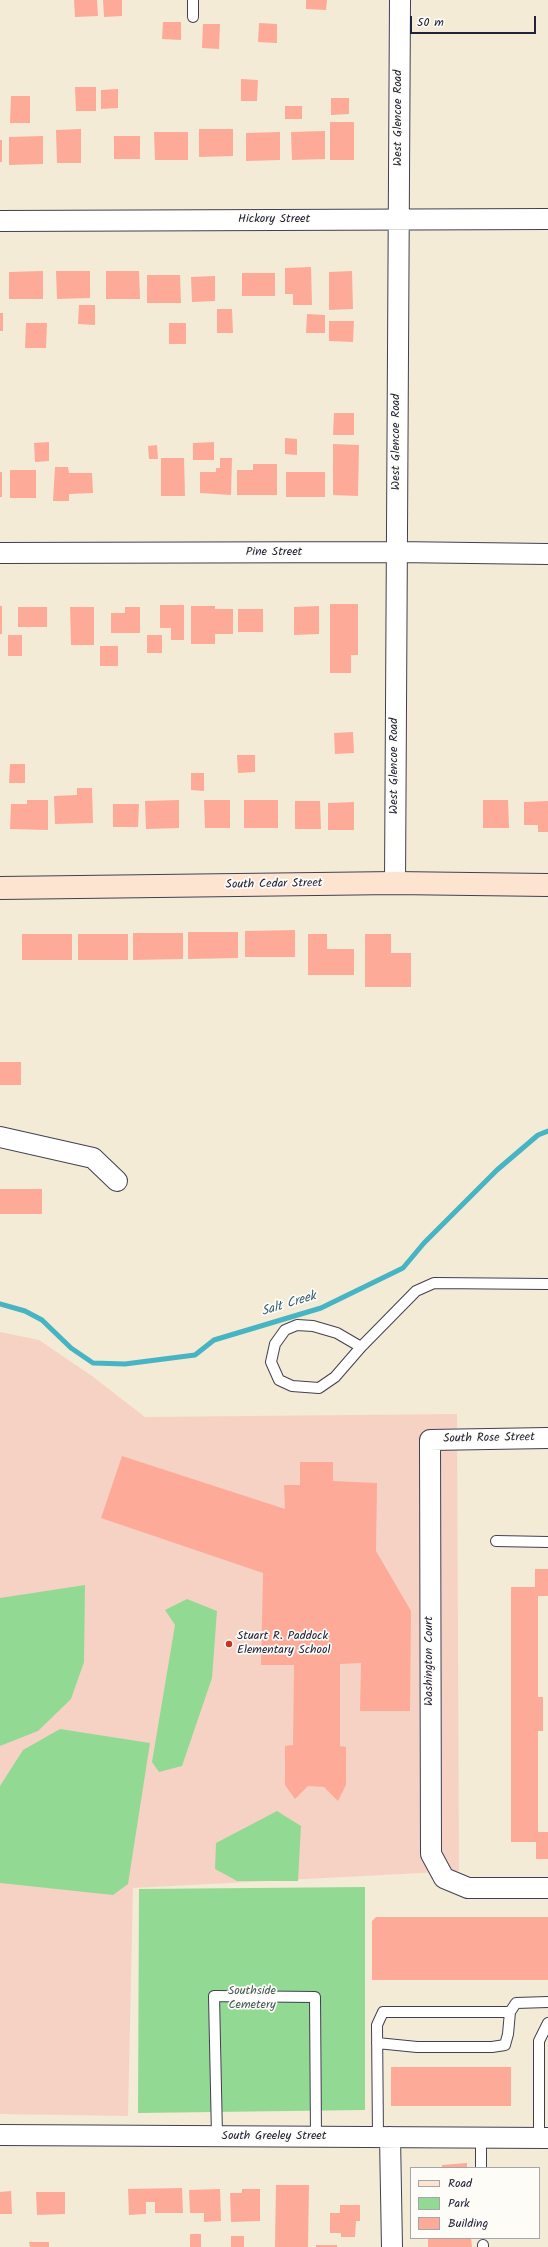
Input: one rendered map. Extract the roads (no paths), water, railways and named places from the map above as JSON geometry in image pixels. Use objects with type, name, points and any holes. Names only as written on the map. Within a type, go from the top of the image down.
[{"type":"street","name":"West Glencoe Road","points":[[394,883],[400,0]]},
{"type":"street","name":"Hickory Street","points":[[0,221],[548,219]]},
{"type":"street","name":"Pine Street","points":[[0,553],[396,552],[548,554]]},
{"type":"street","name":"South Cedar Street","points":[[0,888],[394,883],[548,885]]},
{"type":"street","points":[[0,1137],[92,1158],[117,1181]]},
{"type":"street","name":"South Rose Street","points":[[430,1440],[548,1438]]},
{"type":"street","name":"Washington Court","points":[[430,1440],[431,1854],[444,1878],[468,1888],[548,1888]]},
{"type":"street","name":"South Greeley Street","points":[[0,2135],[544,2138]]},
{"type":"street","points":[[384,2137],[392,2247]]},
{"type":"lane","points":[[193,0],[193,17]]},
{"type":"lane","points":[[361,1347],[337,1333],[313,1326],[298,1325],[285,1330],[275,1344],[271,1362],[279,1380],[292,1386],[320,1388],[335,1377],[361,1347],[416,1291],[434,1284],[548,1284]]},
{"type":"lane","points":[[496,1541],[548,1542]]},
{"type":"lane","points":[[217,2136],[214,1996],[315,1997],[316,2137]]},
{"type":"lane","points":[[377,2043],[417,2047],[492,2047],[505,2045],[508,2034],[510,2012],[516,2003],[548,2002]]},
{"type":"lane","points":[[384,2137],[377,2043],[377,2025],[383,2012],[510,2012]]},
{"type":"lane","points":[[544,2138],[539,2041],[548,2023]]},
{"type":"lane","points":[[481,2138],[481,2167]]},
{"type":"waterway","name":"Salt Creek","points":[[0,1304],[25,1311],[42,1320],[71,1348],[93,1363],[125,1364],[195,1355],[214,1340],[321,1308],[403,1268],[424,1243],[497,1170],[538,1135],[548,1131]]},
{"type":"place","name":"Stuart R. Paddock Elementary School","points":[[229,1644]]},
{"type":"park label","name":"Southside Cemetery","points":[[252,1999]]}]
